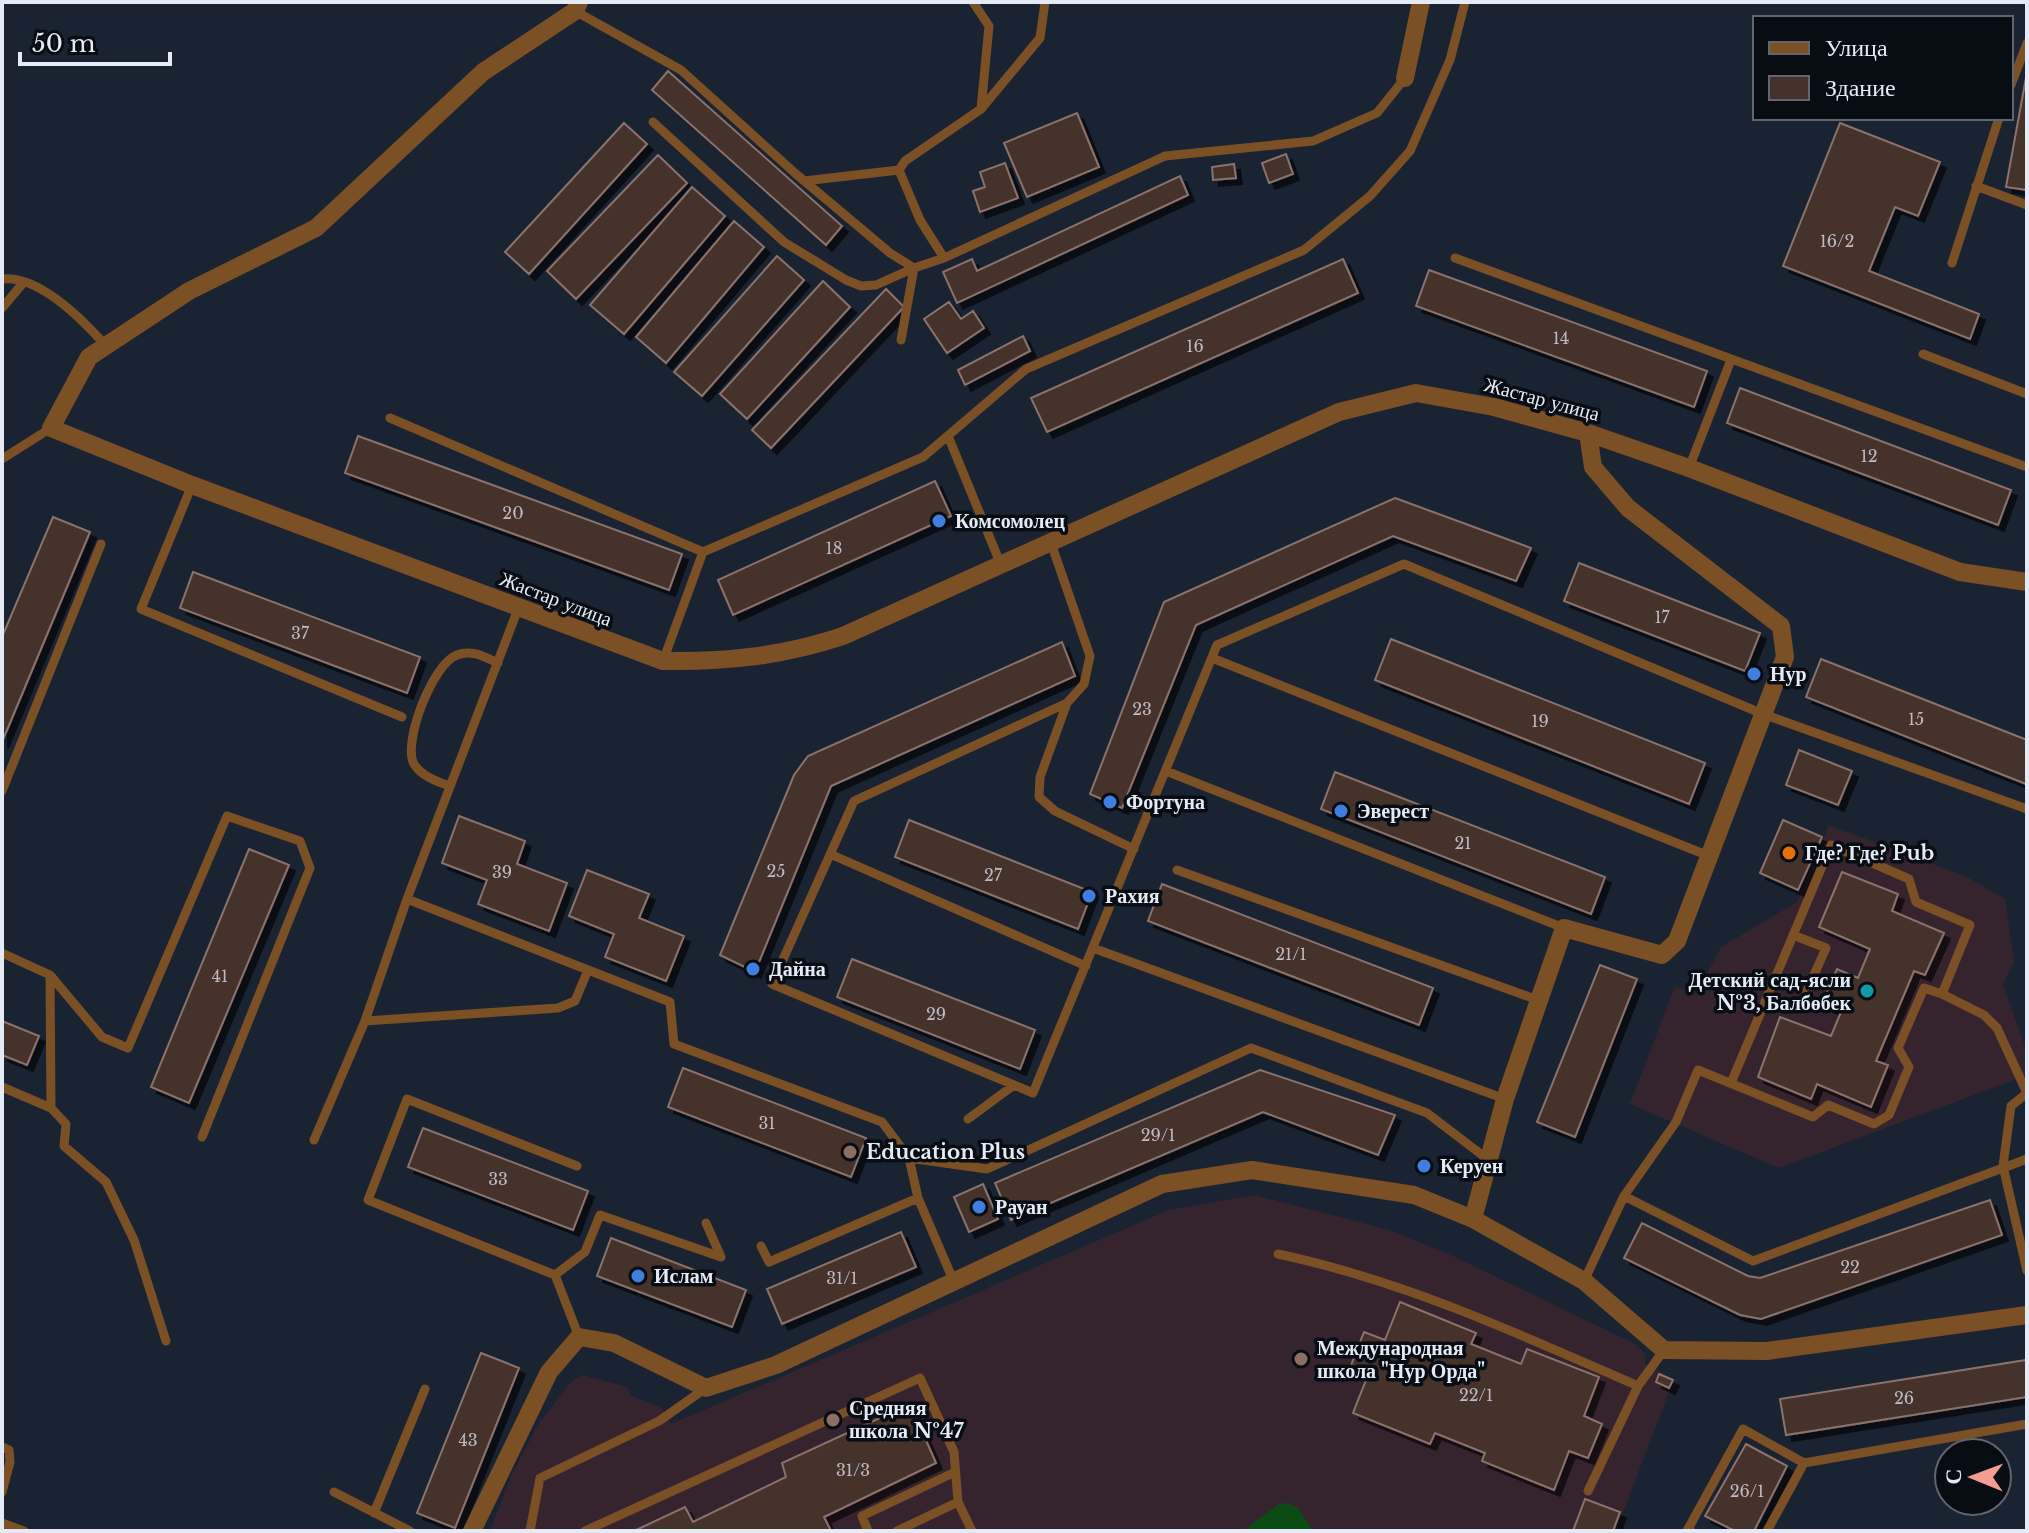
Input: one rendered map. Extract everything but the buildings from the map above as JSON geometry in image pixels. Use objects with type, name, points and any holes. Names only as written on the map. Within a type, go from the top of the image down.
[{"type":"street","points":[[1405,78],[1421,2]]},
{"type":"street","points":[[51,428],[89,357],[189,291],[316,228],[483,72],[577,6]]},
{"type":"street","name":"Жастар улица","points":[[51,428],[192,485],[663,661],[723,662],[804,649],[843,636],[1339,412],[1416,393],[1494,407],[1588,433],[1689,468],[1960,572],[2027,582]]},
{"type":"street","points":[[1473,1219],[1486,1158],[1564,928],[1662,955],[1677,941],[1785,657],[1781,626],[1628,508],[1593,467],[1588,433]]},
{"type":"street","points":[[472,1531],[549,1372],[579,1337],[614,1343],[706,1388],[776,1365],[1162,1184],[1252,1170],[1414,1195],[1473,1219],[1584,1281],[1664,1350],[1767,1351],[2027,1315]]},
{"type":"lane","points":[[973,2],[989,26],[981,109]]},
{"type":"lane","points":[[804,181],[899,170],[905,161],[981,109],[1040,38],[1045,2]]},
{"type":"lane","points":[[663,661],[703,552],[923,457],[1026,369],[1304,250],[1370,196],[1410,151],[1450,60],[1465,2]]},
{"type":"lane","points":[[577,6],[681,70],[804,181],[890,253],[914,268]]},
{"type":"lane","points":[[2013,80],[2027,43]]},
{"type":"lane","points":[[653,122],[784,242],[861,286],[876,285],[944,258],[1165,156],[1313,141],[1377,113],[1405,78]]},
{"type":"lane","points":[[1952,263],[1998,120]]},
{"type":"lane","points":[[899,170],[920,220],[944,258]]},
{"type":"lane","points":[[1976,186],[2027,205]]},
{"type":"lane","points":[[1455,258],[2027,467]]},
{"type":"lane","points":[[901,340],[914,268]]},
{"type":"lane","points":[[2,279],[13,278],[74,309],[106,346]]},
{"type":"lane","points":[[2,308],[23,283]]},
{"type":"lane","points":[[1923,354],[2027,394]]},
{"type":"lane","points":[[1689,468],[1731,360]]},
{"type":"lane","points":[[390,418],[703,552]]},
{"type":"lane","points":[[2,459],[51,428]]},
{"type":"lane","points":[[948,436],[1001,565]]},
{"type":"lane","points":[[192,485],[141,609],[402,717]]},
{"type":"lane","points":[[1051,543],[1090,656],[1084,684],[1067,703],[1040,777],[1039,797],[1055,811],[1134,849]]},
{"type":"lane","points":[[2,791],[101,544]]},
{"type":"lane","points":[[1067,703],[854,801],[772,984],[1033,1093],[1217,645],[1404,564],[1763,714],[2027,809]]},
{"type":"lane","points":[[314,1140],[365,1021],[407,899],[518,609]]},
{"type":"lane","points":[[450,786],[434,781],[415,767],[409,750],[416,723],[437,672],[455,655],[474,653],[498,663]]},
{"type":"lane","points":[[1212,658],[1709,856]]},
{"type":"lane","points":[[1166,771],[1564,928]]},
{"type":"lane","points":[[2,953],[50,975],[102,1037],[128,1048],[227,816],[300,841],[310,868],[202,1137]]},
{"type":"lane","points":[[1731,1083],[1831,845],[1909,879],[1916,902],[1970,925],[1942,994]]},
{"type":"lane","points":[[830,854],[1086,966]]},
{"type":"lane","points":[[1177,870],[1538,1000]]},
{"type":"lane","points":[[407,899],[670,1002],[674,1044],[882,1122],[909,1158],[918,1198],[954,1283]]},
{"type":"lane","points":[[1768,995],[1799,1009],[1826,948],[1793,935]]},
{"type":"lane","points":[[1093,948],[1505,1099]]},
{"type":"lane","points":[[365,1021],[558,1008],[575,1001],[588,970]]},
{"type":"lane","points":[[50,975],[51,1108]]},
{"type":"lane","points":[[1584,1281],[1624,1196],[1676,1122],[1698,1070],[1813,1117],[1828,1105],[1874,1124],[1889,1115],[1909,1067],[1898,1048],[1924,988],[1984,1015],[1997,1028],[2027,1093],[2011,1106],[2003,1166],[2027,1271]]},
{"type":"lane","points":[[909,1158],[987,1169],[1251,1048],[1427,1113],[1486,1158]]},
{"type":"lane","points":[[968,1119],[1014,1085]]},
{"type":"lane","points":[[2,1087],[51,1108],[66,1124],[64,1146],[106,1182],[134,1240],[166,1341]]},
{"type":"lane","points":[[577,1166],[407,1099],[368,1200],[555,1275],[579,1337]]},
{"type":"lane","points":[[1624,1196],[1753,1261],[2027,1159]]},
{"type":"lane","points":[[761,1246],[769,1262],[918,1198]]},
{"type":"lane","points":[[555,1275],[585,1252],[600,1215],[721,1257],[706,1223]]},
{"type":"lane","points":[[1278,1254],[1350,1269],[1419,1294],[1638,1386]]},
{"type":"lane","points":[[1588,1491],[1638,1386],[1664,1350]]},
{"type":"lane","points":[[585,1531],[920,1378],[954,1452],[953,1473],[958,1502],[972,1531]]},
{"type":"lane","points":[[530,1531],[540,1478],[659,1421],[706,1388]]},
{"type":"lane","points":[[374,1513],[425,1389]]},
{"type":"lane","points":[[1691,1531],[1688,1529],[1743,1429],[1804,1463],[2027,1424]]},
{"type":"lane","points":[[2,1447],[9,1450],[10,1462],[2,1492]]},
{"type":"lane","points":[[1767,1531],[1804,1463]]},
{"type":"lane","points":[[868,1531],[862,1516],[953,1473]]},
{"type":"lane","points":[[334,1492],[410,1531]]},
{"type":"lane","points":[[897,1531],[958,1502]]},
{"type":"lane","points":[[2,1523],[24,1531]]},
{"type":"shaded area","points":[[1829,825],[1967,877],[2005,899],[2014,962],[2003,984],[2027,1053],[2027,1075],[1779,1168],[1630,1104],[1675,986],[1696,994],[1721,947],[1797,902]]},
{"type":"shaded area","name":"Международная школа \"Нур Орда\"","points":[[1254,1195],[1390,1230],[1455,1257],[1635,1344],[1645,1354],[1645,1364],[1674,1379],[1616,1531],[490,1531],[511,1476],[537,1426],[570,1383],[582,1375],[628,1387],[630,1395],[662,1408],[671,1424],[1169,1210]]},
{"type":"green space","points":[[1288,1503],[1298,1508],[1313,1531],[1243,1531],[1279,1504]]},
{"type":"place","name":"Комсомолец","points":[[939,521]]},
{"type":"place","name":"Нур","points":[[1754,674]]},
{"type":"place","name":"Фортуна","points":[[1110,802]]},
{"type":"place","name":"Эверест","points":[[1341,811]]},
{"type":"place","name":"Где? Где? Pub","points":[[1789,853]]},
{"type":"place","name":"Рахия","points":[[1089,896]]},
{"type":"place","name":"Дайна","points":[[753,969]]},
{"type":"place","name":"Детский сад-ясли №3, Балбөбек","points":[[1867,991]]},
{"type":"place","name":"Education Plus","points":[[850,1152]]},
{"type":"place","name":"Керуен","points":[[1424,1166]]},
{"type":"place","name":"Рауан","points":[[979,1207]]},
{"type":"place","name":"Ислам","points":[[638,1276]]},
{"type":"place","name":"Международная школа \"Нур Орда\"","points":[[1301,1359]]},
{"type":"place","name":"Средняя школа №47","points":[[833,1420]]}]
